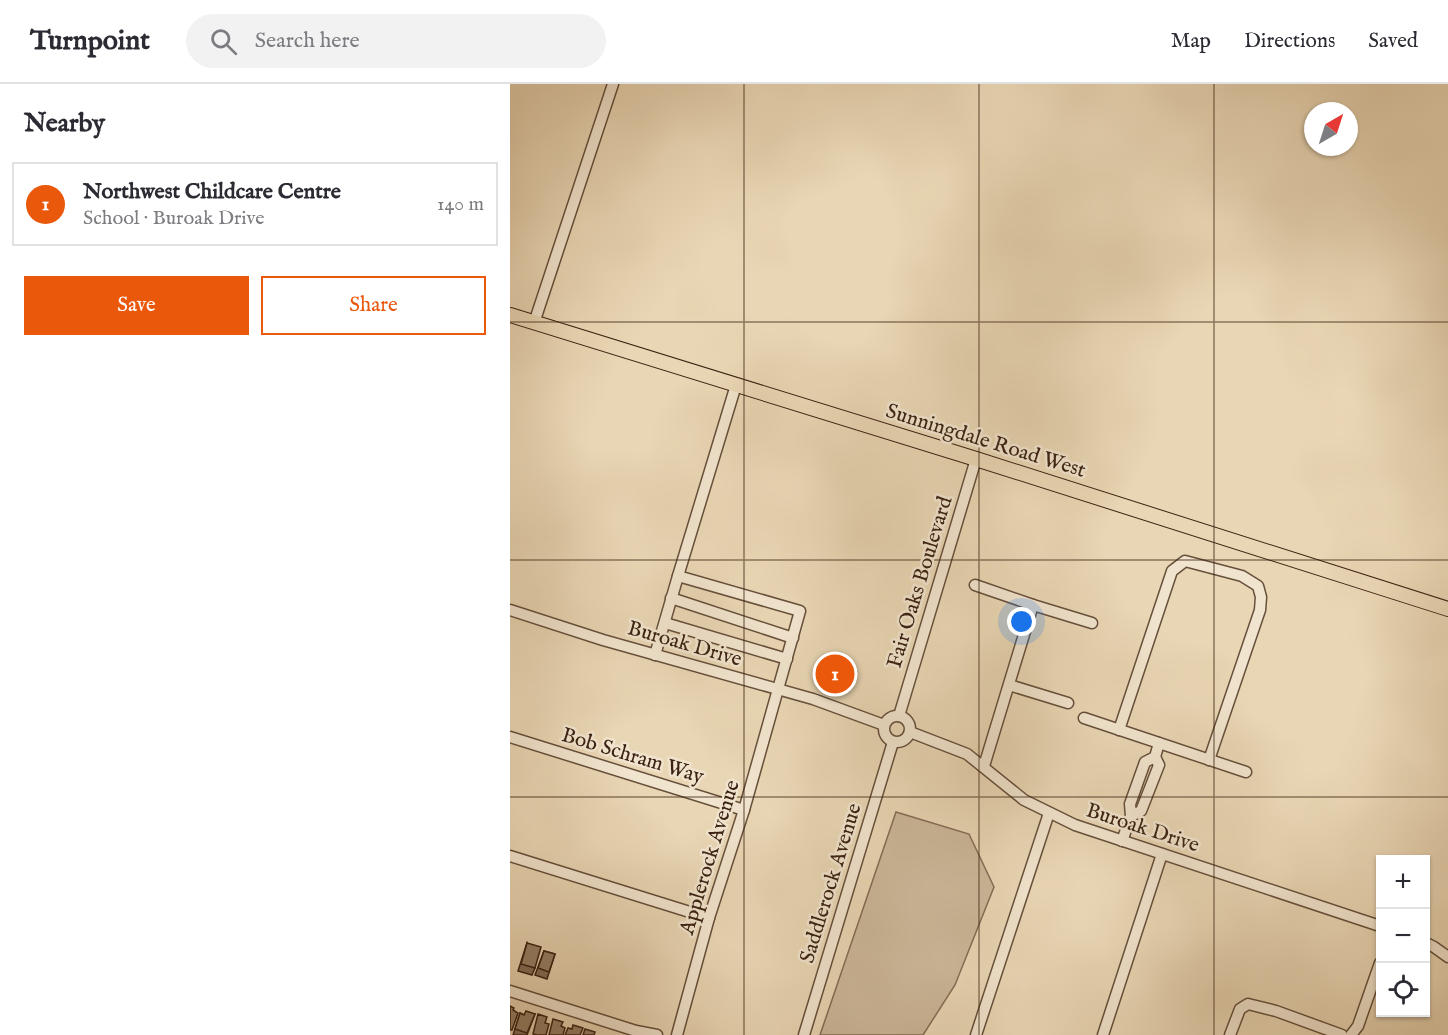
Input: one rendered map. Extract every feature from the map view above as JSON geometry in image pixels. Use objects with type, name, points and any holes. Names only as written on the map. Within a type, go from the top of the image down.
[{"type":"main road","name":"Sunningdale Road West","points":[[510,315],[976,459],[1448,609]]},
{"type":"street","points":[[534,322],[613,84]]},
{"type":"street","points":[[655,655],[736,385]]},
{"type":"street","name":"Fair Oaks Boulevard","points":[[899,716],[976,459]]},
{"type":"street","points":[[1119,730],[1172,572],[1185,561],[1242,576],[1258,586],[1261,597],[1260,610],[1209,760]]},
{"type":"street","name":"Applerock Avenue","points":[[676,1035],[709,918],[744,810],[800,611],[678,576]]},
{"type":"street","points":[[975,585],[1092,623]]},
{"type":"street","points":[[671,598],[793,638]]},
{"type":"street","points":[[984,766],[1034,605]]},
{"type":"street","name":"Buroak Drive","points":[[510,610],[655,655],[813,699],[884,725]]},
{"type":"street","points":[[664,623],[787,659]]},
{"type":"street","points":[[1009,685],[1068,703]]},
{"type":"street","points":[[899,716],[909,723],[910,732],[903,741],[893,742],[886,738],[883,732],[884,725],[887,719],[899,716]]},
{"type":"street","points":[[1084,718],[1246,772]]},
{"type":"street","name":"Buroak Drive","points":[[910,732],[954,747],[984,766],[1024,800],[1075,825],[1376,925]]},
{"type":"street","name":"Bob Schram Way","points":[[510,737],[744,810]]},
{"type":"street","name":"Saddlerock Avenue","points":[[804,1035],[893,742]]},
{"type":"street","points":[[1122,841],[1131,816],[1130,804],[1145,762],[1155,757],[1159,743]]},
{"type":"street","points":[[976,1035],[1049,813]]},
{"type":"street","points":[[1103,1035],[1162,854]]},
{"type":"street","points":[[510,856],[709,918]]},
{"type":"street","points":[[1430,945],[1448,957]]},
{"type":"street","points":[[1351,1035],[1359,1026],[1376,975]]},
{"type":"street","points":[[510,991],[636,1031],[657,1035]]},
{"type":"street","points":[[1230,1035],[1240,1009],[1248,1004],[1276,1011],[1342,1035]]},
{"type":"shaded area","points":[[896,812],[969,834],[994,887],[955,985],[923,1035],[820,1035]]},
{"type":"building","points":[[527,943],[541,947],[535,968],[521,964]]},
{"type":"building","points":[[544,951],[555,954],[549,972],[538,968]]},
{"type":"building","points":[[510,1006],[518,1013],[512,1030],[510,1030]]},
{"type":"building","points":[[526,1011],[535,1014],[527,1033],[515,1029],[520,1013],[524,1015]]},
{"type":"building","points":[[538,1014],[547,1017],[545,1023],[549,1024],[546,1035],[533,1034]]},
{"type":"building","points":[[553,1019],[563,1022],[561,1026],[565,1028],[563,1035],[549,1035]]},
{"type":"building","points":[[573,1025],[583,1028],[580,1035],[565,1035],[568,1028],[572,1029]]},
{"type":"building","points":[[585,1029],[595,1032],[594,1035],[583,1035]]},
{"type":"place","name":"Northwest Childcare Centre","points":[[835,674]]}]
